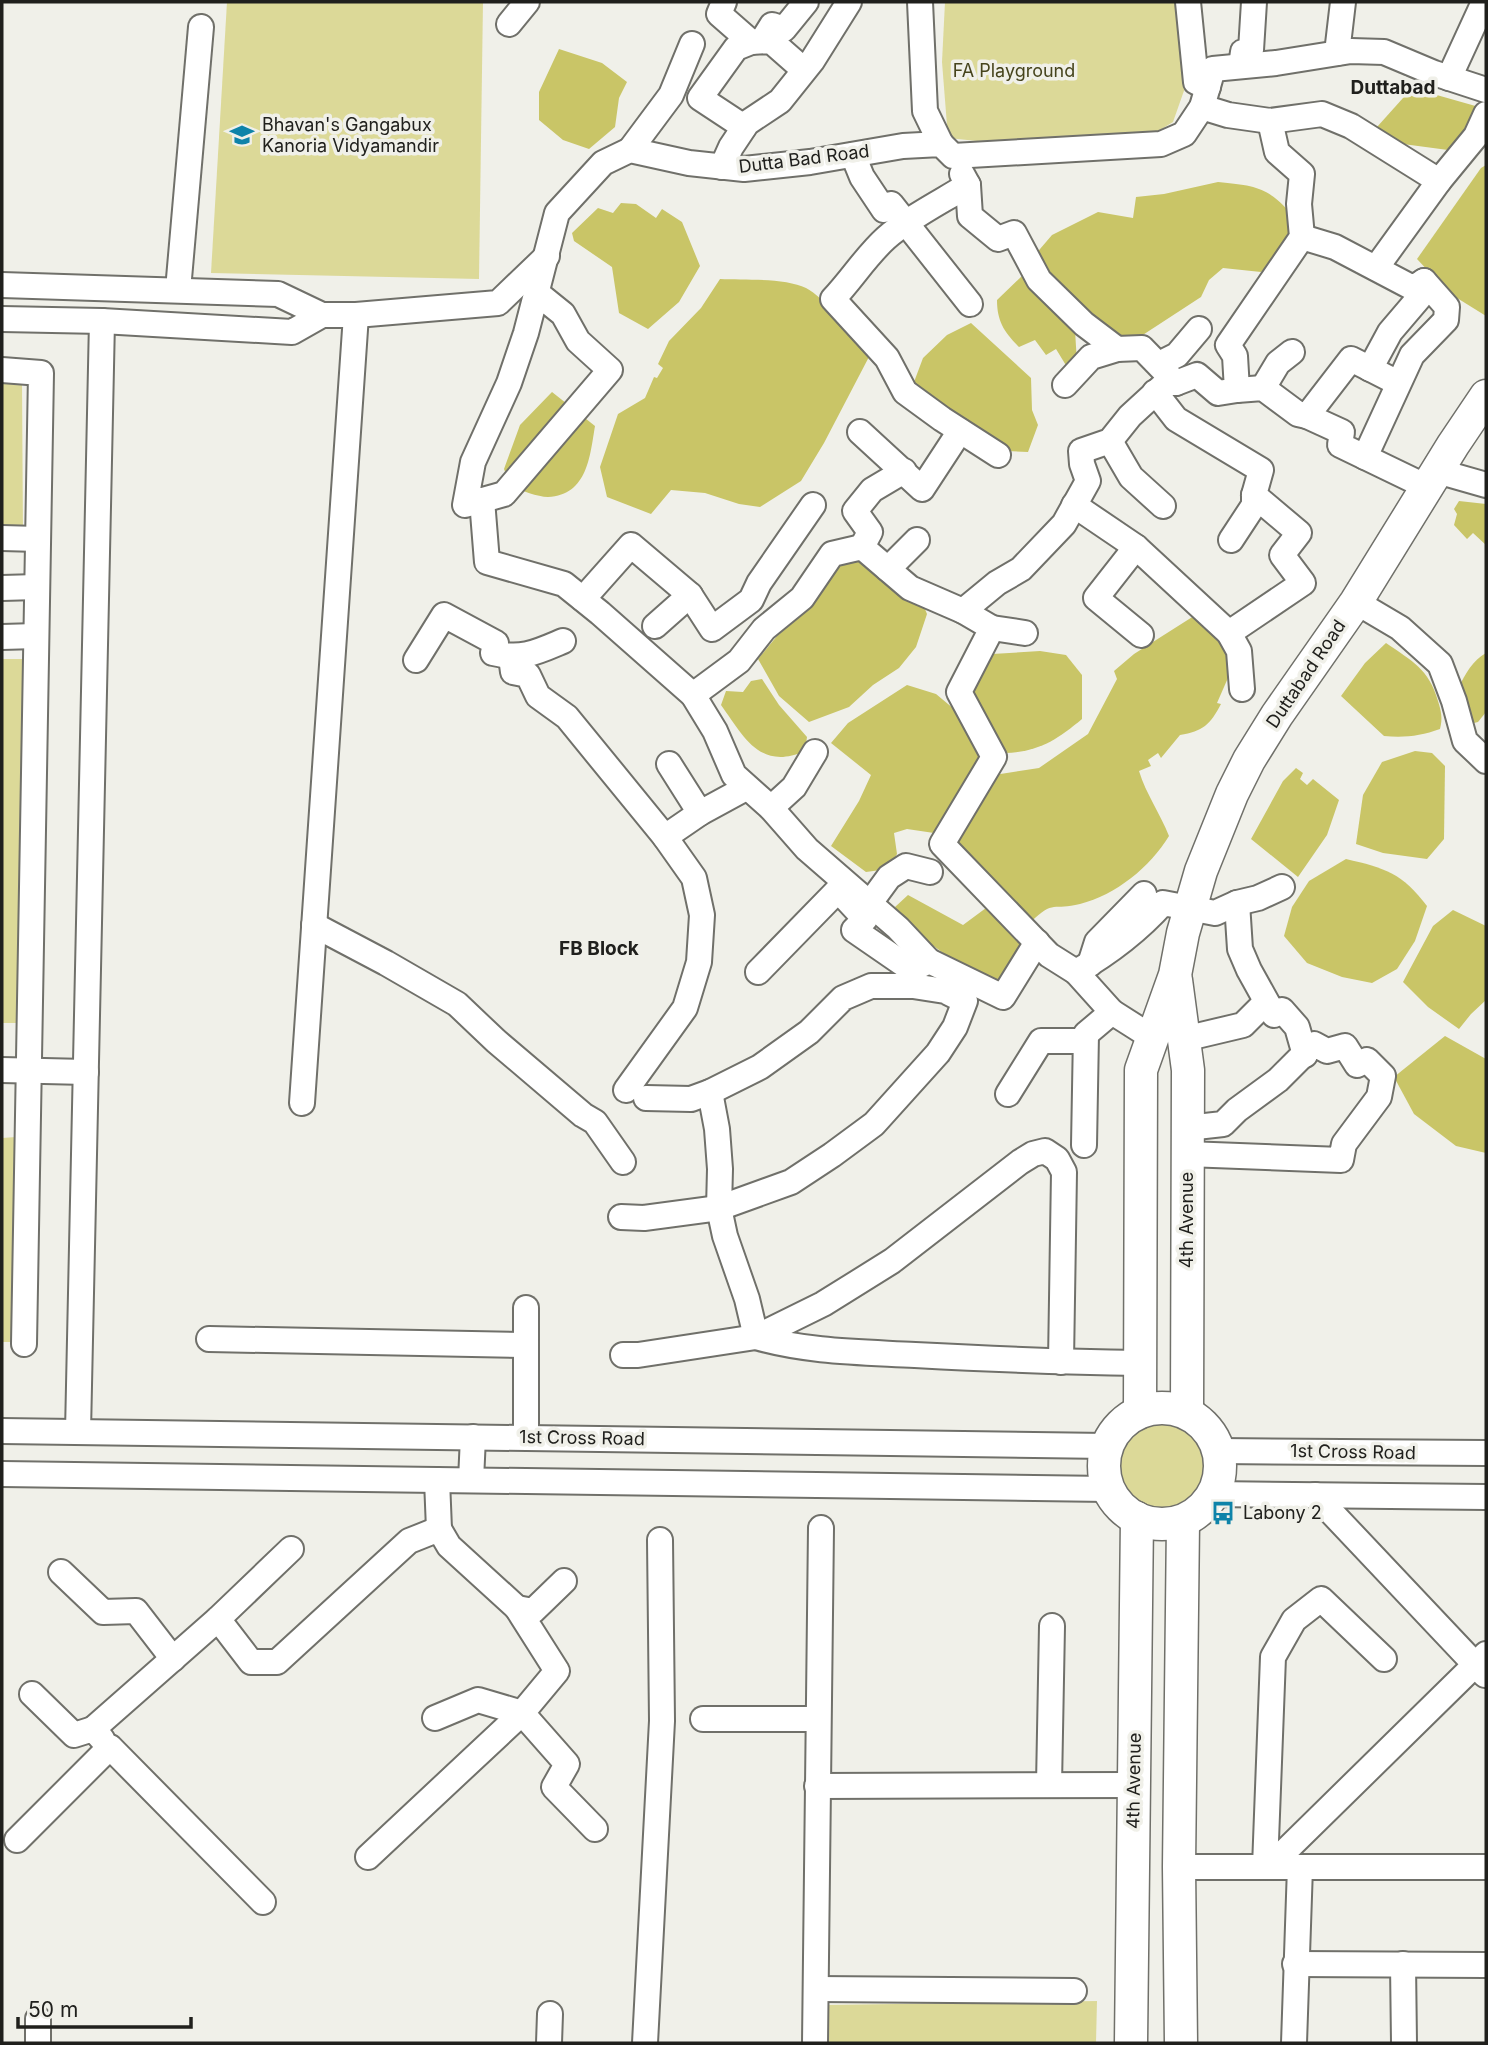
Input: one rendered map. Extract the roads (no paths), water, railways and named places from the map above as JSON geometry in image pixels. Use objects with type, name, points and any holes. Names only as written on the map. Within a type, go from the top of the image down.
[{"type":"main road","name":"Duttabad Road","points":[[1175,975],[1190,906],[1219,827],[1249,761],[1356,601],[1486,396]]},
{"type":"main road","points":[[1140,1412],[1141,1070],[1175,975]]},
{"type":"main road","name":"4th Avenue","points":[[1175,975],[1188,1070],[1187,1413]]},
{"type":"main road","points":[[1150,1408],[1175,1408],[1194,1416],[1209,1430],[1219,1451],[1221,1468],[1207,1504],[1174,1525],[1152,1524],[1131,1516],[1116,1502],[1108,1489],[1103,1464],[1107,1446],[1116,1429],[1140,1412],[1150,1408]]},
{"type":"main road","name":"4th Avenue","points":[[1131,2043],[1137,1518]]},
{"type":"main road","points":[[1181,2043],[1182,1522]]},
{"type":"street","points":[[509,24],[527,2]]},
{"type":"street","points":[[725,2],[719,14],[757,42]]},
{"type":"street","points":[[757,42],[772,25],[784,29],[789,25],[806,2]]},
{"type":"street","points":[[722,167],[747,122],[780,101],[849,2]]},
{"type":"street","points":[[920,2],[925,111],[968,185],[970,216],[998,239],[1014,233],[1040,280],[1084,324],[1117,349]]},
{"type":"street","points":[[1188,2],[1196,82],[1205,97],[1228,115],[1270,121],[1322,114],[1351,126],[1439,181]]},
{"type":"street","points":[[1241,66],[1243,52],[1251,50],[1254,2]]},
{"type":"street","points":[[1337,53],[1343,2]]},
{"type":"street","points":[[1449,78],[1484,2]]},
{"type":"street","points":[[178,290],[201,27]]},
{"type":"street","points":[[744,127],[700,98],[736,48],[771,41],[804,70]]},
{"type":"street","points":[[537,293],[563,314],[578,341],[610,370],[504,494],[465,505],[473,462],[509,383],[537,293],[557,213],[603,163],[630,150],[671,95],[692,44]]},
{"type":"street","name":"Dutta Bad Road","points":[[630,150],[688,163],[744,169],[904,146],[947,150],[1161,144],[1184,134],[1205,97],[1213,68],[1351,51],[1384,52],[1486,90]]},
{"type":"street","points":[[1376,268],[1439,181],[1476,136],[1486,114]]},
{"type":"street","points":[[1237,390],[1235,356],[1228,345],[1302,237],[1299,204],[1302,174],[1277,152],[1270,121]]},
{"type":"street","points":[[853,155],[862,177],[884,209],[891,204],[970,304]]},
{"type":"street","points":[[968,185],[889,236],[865,258],[855,276],[833,299],[887,358],[905,392],[998,455]]},
{"type":"street","points":[[1302,237],[1335,247],[1413,288],[1424,281]]},
{"type":"street","points":[[2,285],[278,294],[322,315],[356,315],[498,303],[547,256]]},
{"type":"street","points":[[1370,369],[1390,332],[1419,298],[1424,281]]},
{"type":"street","points":[[1365,457],[1412,355],[1446,320],[1447,307],[1424,281]]},
{"type":"street","points":[[2,319],[102,321],[292,332],[322,315]]},
{"type":"street","points":[[302,1103],[356,315]]},
{"type":"street","points":[[68,1432],[86,1072],[102,321]]},
{"type":"street","points":[[1159,363],[1177,355],[1199,329]]},
{"type":"street","points":[[1065,385],[1091,357],[1117,349],[1142,348],[1159,363],[1175,419],[1261,470],[1254,505],[1231,540]]},
{"type":"street","points":[[1263,388],[1278,363],[1292,352]]},
{"type":"street","points":[[1307,416],[1351,359],[1398,383]]},
{"type":"street","points":[[2,370],[41,373],[24,1344]]},
{"type":"street","points":[[963,611],[997,583],[1021,569],[1064,524],[1088,481],[1082,464],[1082,452],[1111,441],[1130,416],[1166,387],[1197,375],[1218,393],[1263,388],[1298,414],[1342,432],[1340,445],[1365,457],[1432,479],[1486,485]]},
{"type":"street","points":[[860,432],[922,489],[960,431]]},
{"type":"street","points":[[1111,441],[1131,477],[1163,506]]},
{"type":"street","points":[[693,695],[739,661],[764,629],[802,598],[832,554],[862,547],[870,532],[855,511],[872,490],[904,471]]},
{"type":"street","points":[[1229,633],[1303,583],[1282,555],[1299,533],[1254,495]]},
{"type":"street","points":[[482,500],[487,562],[564,584],[693,695],[715,731],[734,775],[771,808],[807,849],[898,928],[929,961],[1003,997],[1037,942]]},
{"type":"street","points":[[712,629],[751,600],[759,583],[813,505]]},
{"type":"street","points":[[1074,505],[1136,547],[1229,633],[1239,651],[1242,689]]},
{"type":"street","points":[[2,538],[38,539]]},
{"type":"street","points":[[888,569],[917,540]]},
{"type":"street","points":[[583,599],[631,545],[690,595],[720,644],[739,661]]},
{"type":"street","points":[[862,547],[910,588],[963,611],[992,628],[1025,633]]},
{"type":"street","points":[[1136,547],[1096,598],[1141,635]]},
{"type":"street","points":[[2,588],[37,587]]},
{"type":"street","points":[[655,626],[690,595]]},
{"type":"street","points":[[1356,601],[1400,628],[1440,664],[1465,741],[1486,761]]},
{"type":"street","points":[[416,660],[444,615],[496,643],[493,653],[511,657],[529,655],[563,640]]},
{"type":"street","points":[[992,628],[959,692],[994,757],[942,844],[1049,954],[1083,968],[1112,1012],[1153,1038]]},
{"type":"street","points":[[2,636],[36,636]]},
{"type":"street","points":[[511,657],[513,672],[528,675],[538,696],[567,717],[694,878],[702,915],[699,962],[685,1007],[677,1016],[636,1094],[691,1099],[710,1092],[760,1067],[809,1032],[843,998],[871,986],[913,986],[945,991],[965,1000],[955,1027],[938,1053],[874,1124],[791,1182],[719,1208],[644,1219],[621,1217]]},
{"type":"street","points":[[771,808],[794,787],[815,752]]},
{"type":"street","points":[[668,764],[700,813]]},
{"type":"street","points":[[665,838],[700,813],[746,788]]},
{"type":"street","points":[[870,903],[889,877],[906,866],[930,872]]},
{"type":"street","points":[[1083,968],[1112,951],[1146,922],[1163,903],[1190,906],[1215,913],[1282,887]]},
{"type":"street","points":[[758,972],[838,890],[865,919],[854,930],[912,970],[929,961]]},
{"type":"street","points":[[1083,968],[1097,942],[1144,894]]},
{"type":"street","points":[[1237,903],[1240,948],[1275,1015],[1282,1010],[1297,1027],[1305,1055]]},
{"type":"street","points":[[314,925],[457,1004],[505,1049],[583,1115],[595,1122],[623,1162]]},
{"type":"street","points":[[1184,1039],[1243,1025],[1266,1002]]},
{"type":"street","points":[[1084,1145],[1086,1034],[1112,1012]]},
{"type":"street","points":[[1008,1094],[1041,1041],[1085,1041]]},
{"type":"street","points":[[1314,1044],[1326,1051],[1345,1046],[1357,1065],[1367,1059],[1383,1076],[1379,1097],[1344,1144],[1341,1160],[1187,1141],[1223,1124],[1237,1110],[1278,1080],[1314,1044]]},
{"type":"street","points":[[2,1070],[86,1072]]},
{"type":"street","points":[[710,1092],[718,1129],[719,1208],[724,1236],[747,1298],[756,1338]]},
{"type":"street","points":[[623,1355],[756,1338],[823,1304],[892,1261],[1020,1162],[1045,1151],[1057,1159],[1064,1172],[1061,1362]]},
{"type":"street","points":[[526,1308],[526,1437]]},
{"type":"street","points":[[756,1338],[839,1351],[1061,1362],[1140,1363]]},
{"type":"street","points":[[209,1339],[525,1345]]},
{"type":"street","name":"1st Cross Road","points":[[2,1431],[1107,1446]]},
{"type":"street","points":[[471,1480],[473,1437]]},
{"type":"street","name":"1st Cross Road","points":[[1219,1451],[1486,1453]]},
{"type":"street","points":[[2,1474],[1108,1489]]},
{"type":"street","points":[[368,1857],[522,1713],[557,1671],[517,1608],[449,1546],[439,1529],[437,1480]]},
{"type":"street","points":[[1213,1494],[1486,1497]]},
{"type":"street","points":[[1267,1867],[1482,1665],[1315,1495]]},
{"type":"street","points":[[815,2043],[821,1528]]},
{"type":"street","points":[[218,1619],[251,1661],[277,1662],[409,1541],[439,1529]]},
{"type":"street","points":[[645,2043],[662,1721],[660,1540]]},
{"type":"street","points":[[32,1694],[74,1735],[93,1729],[218,1619],[290,1549]]},
{"type":"street","points":[[61,1572],[103,1612],[136,1611],[173,1659]]},
{"type":"street","points":[[517,1608],[533,1611],[564,1581]]},
{"type":"street","points":[[1267,1867],[1273,1657],[1294,1620],[1321,1599],[1384,1659]]},
{"type":"street","points":[[1049,1785],[1052,1626]]},
{"type":"street","points":[[435,1718],[478,1700],[522,1713],[567,1764],[554,1787],[595,1829]]},
{"type":"street","points":[[703,1719],[818,1719]]},
{"type":"street","points":[[93,1729],[263,1902]]},
{"type":"street","points":[[17,1840],[110,1747]]},
{"type":"street","points":[[817,1786],[1133,1785]]},
{"type":"street","points":[[1180,1867],[1486,1867]]},
{"type":"street","points":[[1294,2043],[1300,1867]]},
{"type":"street","points":[[1295,1964],[1486,1965]]},
{"type":"street","points":[[1403,1964],[1404,2043]]},
{"type":"street","points":[[816,1989],[1074,1991]]},
{"type":"street","points":[[549,2043],[550,2014]]},
{"type":"place","name":"Bhavan's Gangabux Kanoria Vidyamandir","points":[[242,135]]},
{"type":"place","name":"Labony 2","points":[[1223,1513]]},
{"type":"district","name":"Duttabad","points":[[1393,87]]},
{"type":"district","name":"FB Block","points":[[599,948]]},
{"type":"park label","name":"FA Playground","points":[[1014,71]]}]
